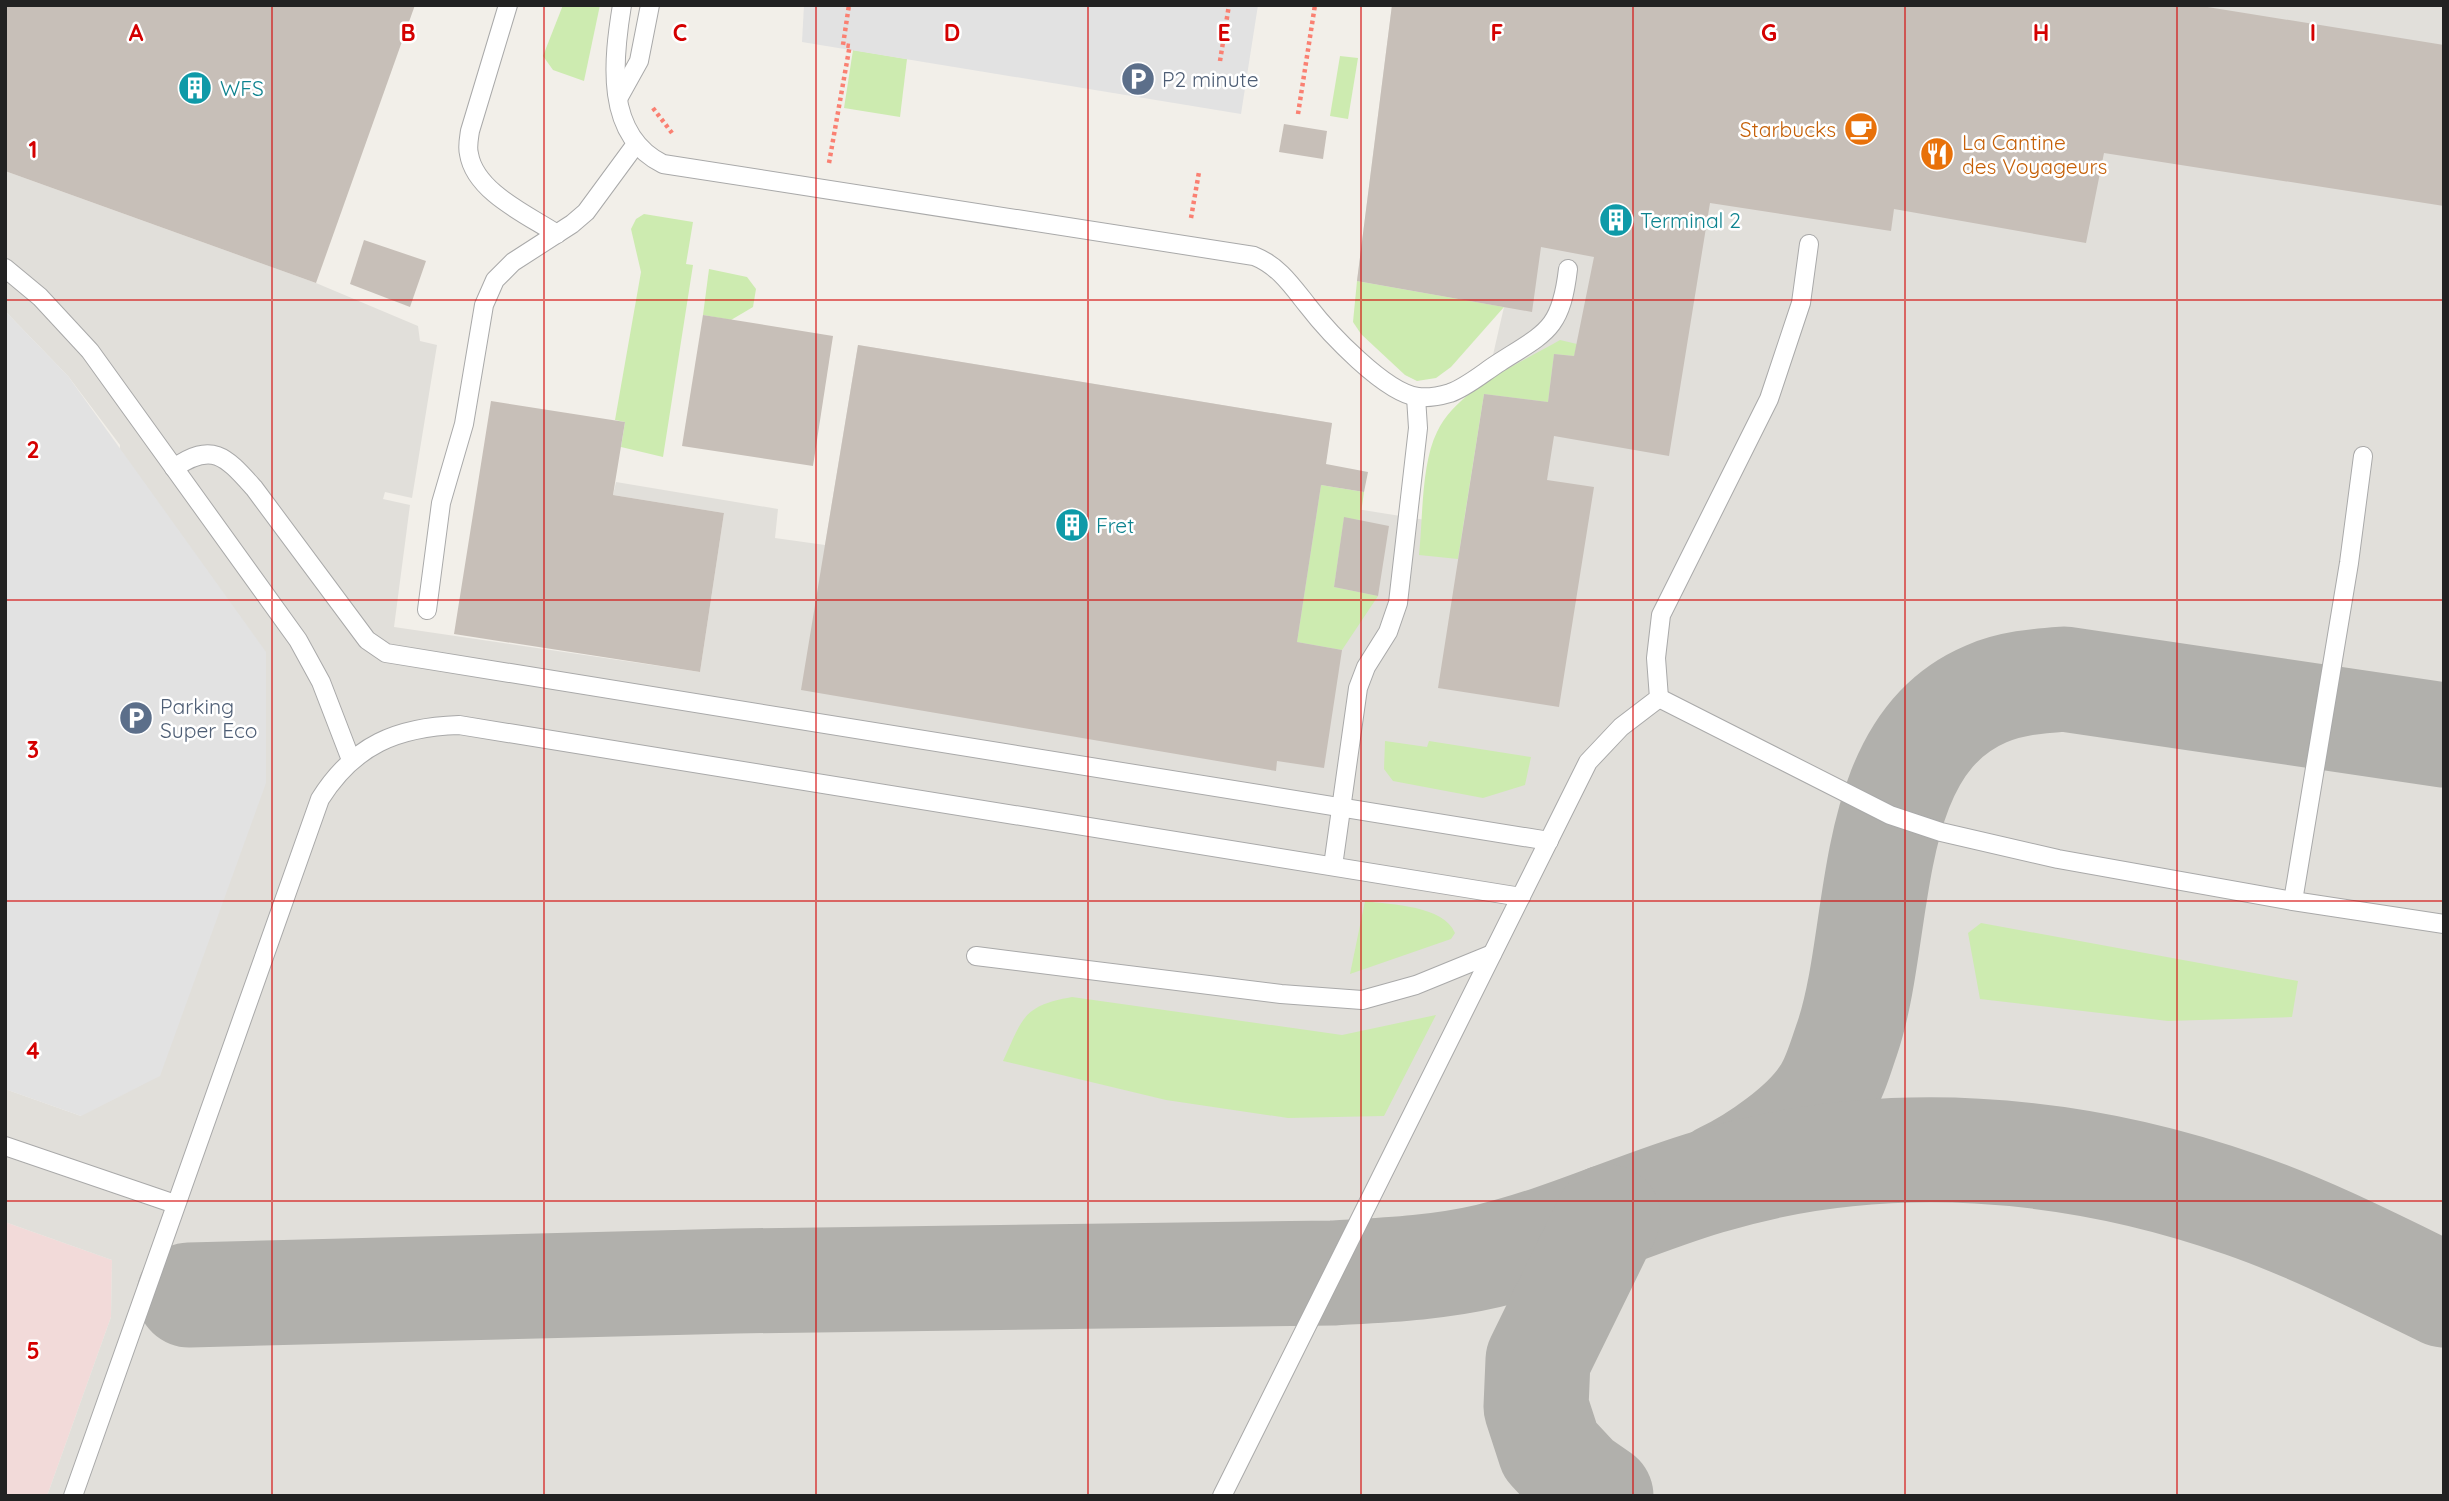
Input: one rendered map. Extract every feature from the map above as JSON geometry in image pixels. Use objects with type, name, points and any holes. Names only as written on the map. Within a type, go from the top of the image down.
[{"type":"lane","points":[[508,5],[470,131],[468,153],[475,170],[487,186],[557,234]]},
{"type":"lane","points":[[622,5],[614,55],[621,116],[635,144],[648,157],[663,164],[1254,256],[1270,263],[1283,276],[1345,350],[1398,388],[1416,397],[1452,392],[1542,335],[1555,321],[1564,304],[1568,270]]},
{"type":"lane","points":[[619,97],[639,61],[650,5]]},
{"type":"lane","points":[[427,610],[441,503],[464,424],[484,305],[495,280],[513,262],[586,212],[635,144]]},
{"type":"lane","points":[[1659,698],[1656,658],[1661,615],[1769,399],[1801,303],[1809,244]]},
{"type":"lane","points":[[5,268],[40,297],[90,351],[298,640],[321,682],[351,760]]},
{"type":"lane","points":[[1334,866],[1358,688],[1366,667],[1388,632],[1398,603],[1419,428],[1416,397]]},
{"type":"lane","points":[[173,468],[194,454],[212,454],[233,465],[262,499],[367,640],[386,653],[1549,841]]},
{"type":"lane","points":[[2293,901],[2349,563],[2362,456]]},
{"type":"lane","points":[[1222,1496],[1588,762],[1621,727],[1659,698]]},
{"type":"lane","points":[[1659,698],[1890,815],[1941,832],[2058,859],[2293,901],[2444,924]]},
{"type":"lane","points":[[73,1496],[315,811],[333,778],[351,760],[383,738],[434,726],[460,725],[1521,897]]},
{"type":"lane","points":[[976,957],[1281,994],[1362,1000],[1416,985],[1492,954]]},
{"type":"lane","points":[[5,1146],[175,1204]]},
{"type":"path","points":[[828,167],[850,46],[843,45],[849,5]]},
{"type":"path","points":[[1220,61],[1229,5]]},
{"type":"path","points":[[1298,114],[1315,5]]},
{"type":"shaded area","name":"P2 minute","points":[[804,5],[1258,5],[1241,114],[802,42]]},
{"type":"shaded area","points":[[1392,5],[2444,5],[2444,1496],[47,1496],[111,1317],[112,1260],[5,1222],[5,1089],[81,1116],[120,445],[68,376],[5,311],[5,171],[316,283],[418,326],[420,341],[437,345],[412,498],[385,492],[383,499],[410,505],[394,627],[700,672],[724,513],[613,495],[616,482],[778,509],[775,538],[825,545],[858,345],[1332,423],[1319,503],[1463,526],[1484,394],[1504,307],[1357,281]]},
{"type":"shaded area","name":"Parking Super Eco","points":[[5,311],[68,376],[266,652],[266,783],[160,1076],[81,1116],[5,1089]]},
{"type":"shaded area","points":[[5,1222],[112,1260],[111,1317],[47,1496],[5,1496]]},
{"type":"green space","points":[[563,5],[600,5],[584,81],[553,70],[543,56]]},
{"type":"green space","points":[[853,50],[907,59],[900,117],[844,108]]},
{"type":"green space","points":[[1340,56],[1358,58],[1348,119],[1330,116]]},
{"type":"green space","points":[[644,214],[693,222],[686,264],[693,265],[663,457],[621,447],[625,422],[615,420],[641,272],[631,229],[636,219]]},
{"type":"green space","points":[[709,269],[747,277],[756,289],[753,307],[731,320],[703,315]]},
{"type":"green space","points":[[1357,281],[1504,307],[1451,367],[1436,378],[1417,381],[1405,375],[1361,334],[1353,322]]},
{"type":"green space","points":[[1560,340],[1577,344],[1574,356],[1554,354],[1548,402],[1484,394],[1458,559],[1419,555],[1428,460],[1437,432],[1446,417],[1491,378]]},
{"type":"green space","points":[[1321,485],[1364,492],[1360,520],[1344,518],[1334,587],[1378,596],[1342,650],[1297,642]]},
{"type":"green space","points":[[1385,741],[1427,747],[1429,741],[1531,757],[1525,785],[1483,798],[1393,781],[1384,769]]},
{"type":"green space","points":[[1365,901],[1428,912],[1449,924],[1455,933],[1451,939],[1350,974]]},
{"type":"green space","points":[[1981,923],[2298,981],[2292,1017],[2168,1021],[1980,999],[1968,933]]},
{"type":"green space","points":[[1072,997],[1342,1035],[1436,1015],[1384,1116],[1288,1118],[1166,1100],[1003,1061],[1026,1016],[1043,1005]]},
{"type":"building","name":"WFS","points":[[5,5],[415,5],[316,283],[5,171]]},
{"type":"building","name":"Terminal 2","points":[[1392,5],[2195,5],[2444,45],[2444,206],[2104,153],[2086,243],[1894,209],[1891,231],[1710,203],[1669,456],[1554,436],[1547,480],[1594,487],[1559,707],[1438,688],[1484,394],[1548,402],[1554,354],[1574,356],[1594,257],[1541,247],[1532,312],[1357,281]]},
{"type":"building","points":[[1284,124],[1327,131],[1323,159],[1279,152]]},
{"type":"building","points":[[364,240],[426,261],[410,307],[350,284]]},
{"type":"building","points":[[703,315],[833,336],[813,466],[682,446]]},
{"type":"building","name":"Fret","points":[[858,345],[1332,423],[1326,464],[1368,472],[1364,492],[1321,485],[1297,642],[1342,650],[1324,768],[1277,761],[1276,771],[801,690]]},
{"type":"building","points":[[491,401],[625,422],[613,495],[724,513],[700,672],[454,634]]},
{"type":"building","points":[[1344,517],[1389,526],[1378,596],[1334,587]]},
{"type":"taxiway","points":[[1722,1175],[1750,1160],[1793,1129],[1829,1087],[1847,1039],[1858,995],[1874,896],[1897,798],[1917,755],[1946,720],[1986,694],[2015,685],[2064,679],[2444,735]]},
{"type":"taxiway","points":[[189,1295],[735,1281],[1333,1273],[1411,1268],[1469,1260],[1516,1249],[1680,1191],[1774,1165],[1841,1155],[1909,1150],[1977,1151],[2045,1157],[2178,1185],[2243,1205],[2294,1225],[2444,1295]]},
{"type":"taxiway","points":[[1601,1496],[1578,1480],[1550,1450],[1536,1407],[1538,1360],[1608,1217]]},
{"type":"place","name":"P2 minute","points":[[1138,79]]},
{"type":"place","name":"WFS","points":[[195,88]]},
{"type":"place","name":"Starbucks","points":[[1861,129]]},
{"type":"place","name":"La Cantine des Voyageurs","points":[[1937,154]]},
{"type":"place","name":"Terminal 2","points":[[1616,220]]},
{"type":"place","name":"Fret","points":[[1072,525]]},
{"type":"place","name":"Parking Super Eco","points":[[136,718]]}]
